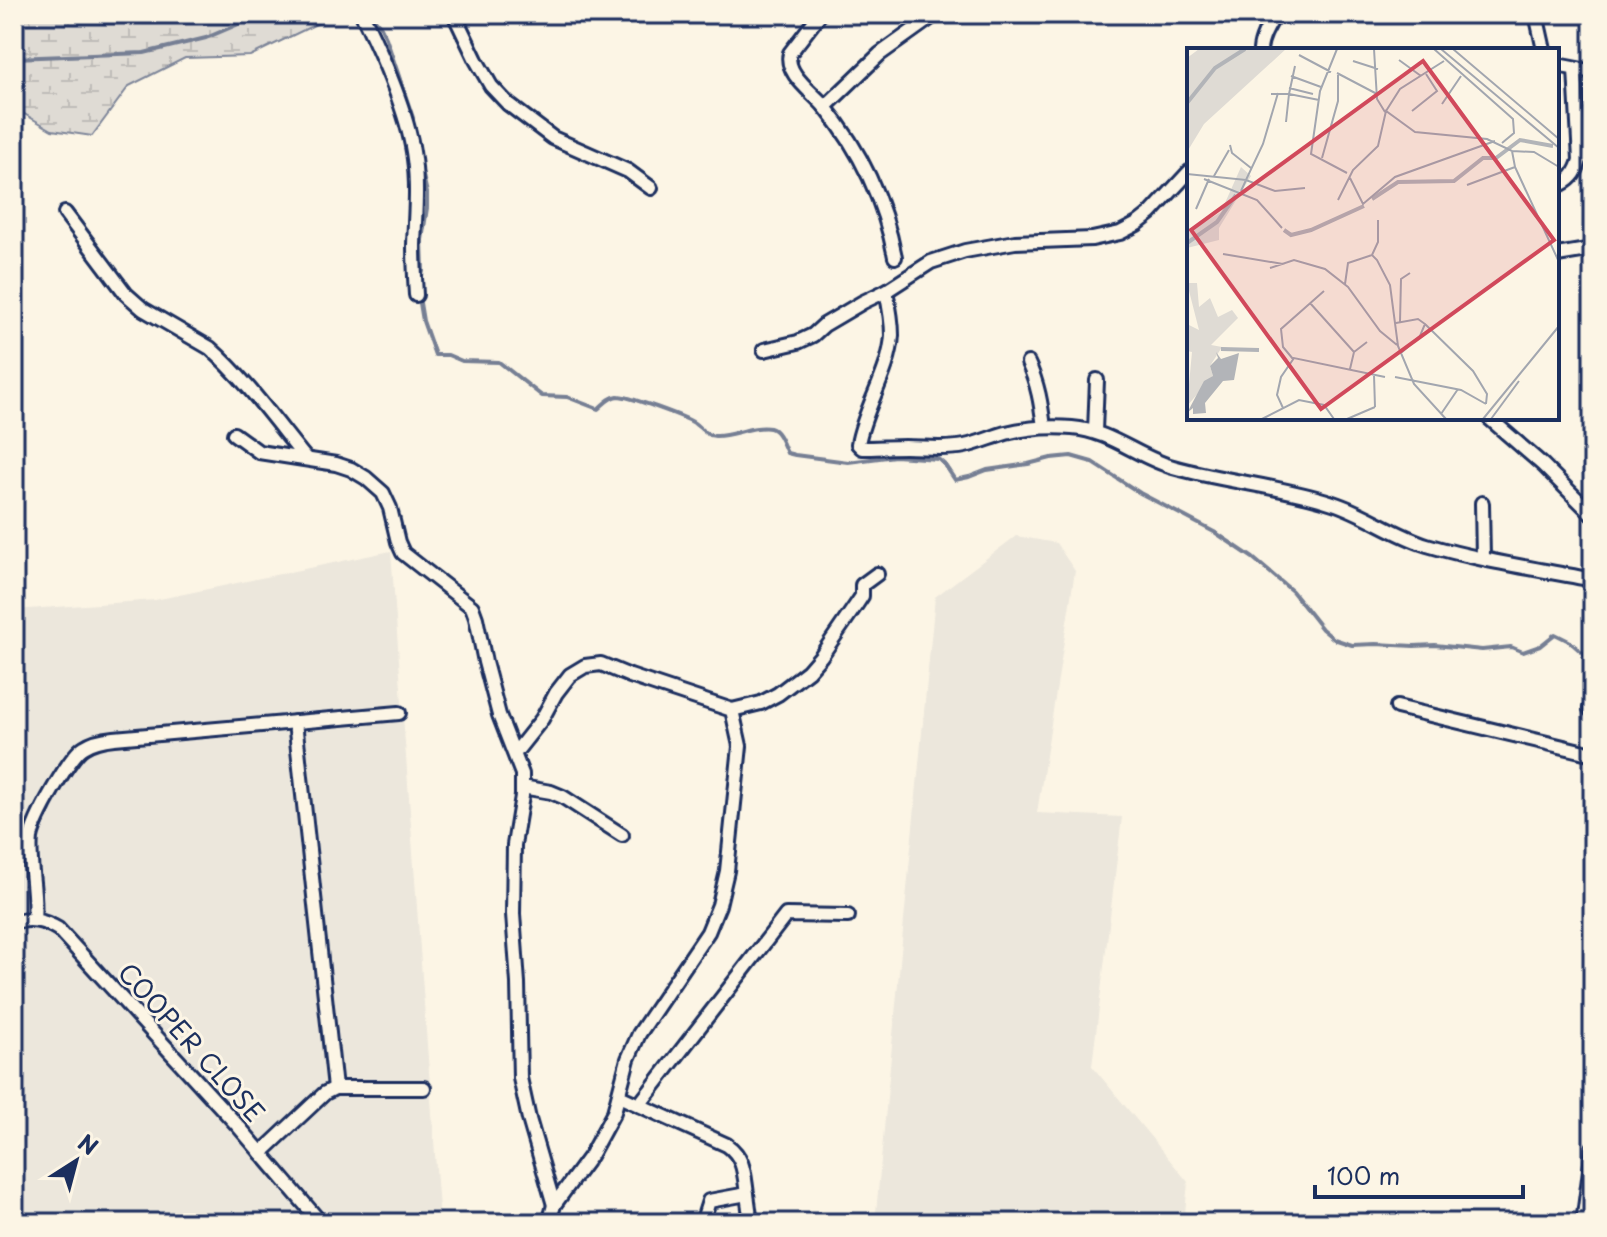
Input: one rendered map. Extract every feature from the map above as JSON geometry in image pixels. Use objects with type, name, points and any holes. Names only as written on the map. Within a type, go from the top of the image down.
[{"type":"street","points":[[362,14],[393,84],[414,156],[416,295]]},
{"type":"street","points":[[454,14],[491,86],[508,104],[553,138],[628,171],[651,188]]},
{"type":"street","points":[[820,14],[788,59],[794,74],[825,107],[853,146],[876,189],[895,257]]},
{"type":"street","points":[[825,107],[880,54],[936,14]]},
{"type":"street","points":[[1260,48],[1276,14]]},
{"type":"street","points":[[1536,14],[1544,48]]},
{"type":"street","points":[[1559,65],[1593,72]]},
{"type":"street","points":[[1559,185],[1576,172],[1580,160],[1575,69]]},
{"type":"street","points":[[764,350],[813,335],[824,325],[931,262],[965,251],[1015,242],[1092,239],[1120,233],[1151,213],[1187,174]]},
{"type":"street","points":[[65,213],[126,294],[143,309],[219,356],[306,459]]},
{"type":"street","points":[[1559,255],[1593,249]]},
{"type":"street","points":[[886,291],[892,334],[889,353],[861,430],[859,446],[862,448],[966,446],[1009,433],[1044,427],[1095,431],[1169,466],[1285,489],[1334,503],[1424,544],[1593,580]]},
{"type":"street","points":[[1028,363],[1037,381],[1044,427]]},
{"type":"street","points":[[1095,431],[1097,380]]},
{"type":"street","points":[[1491,420],[1543,465],[1593,515]]},
{"type":"street","points":[[234,434],[259,452],[336,464],[366,478],[383,493],[387,501],[403,553],[472,607],[499,715],[522,774],[514,845],[513,914],[520,1078],[554,1205]]},
{"type":"street","points":[[1482,503],[1483,558]]},
{"type":"street","points":[[515,753],[542,719],[570,675],[585,666],[601,664],[732,710],[761,703],[808,671],[862,596],[862,585],[877,574]]},
{"type":"street","points":[[1397,707],[1593,754]]},
{"type":"street","points":[[549,1223],[554,1205],[596,1146],[614,1112],[628,1059],[639,1034],[708,932],[719,905],[727,871],[740,746],[732,710]]},
{"type":"street","points":[[14,922],[34,919],[36,901],[31,834],[72,759],[82,747],[114,738],[399,713]]},
{"type":"street","points":[[295,722],[335,1088]]},
{"type":"street","points":[[522,787],[563,797],[622,835]]},
{"type":"street","points":[[639,1105],[786,915],[848,916]]},
{"type":"street","name":"COOPER CLOSE","points":[[34,919],[58,929],[321,1223]]},
{"type":"street","points":[[261,1153],[325,1093],[335,1088],[424,1088]]},
{"type":"street","points":[[619,1096],[734,1151],[743,1168],[751,1223]]},
{"type":"street","points":[[1583,1223],[1593,1148]]},
{"type":"street","points":[[702,1223],[709,1201],[747,1194]]},
{"type":"shaded area","points":[[1016,536],[1056,543],[1075,571],[1037,813],[1122,817],[1092,1066],[1188,1182],[1184,1223],[875,1223],[935,597]]},
{"type":"shaded area","points":[[391,551],[440,1223],[14,1223],[14,610],[155,600]]},
{"type":"green space","points":[[178,14],[194,17],[198,14],[337,14],[250,56],[185,58],[129,86],[92,136],[52,130],[14,108],[14,16]]},
{"type":"waterway","points":[[14,58],[144,53],[206,38],[262,14]]},
{"type":"waterway","points":[[370,14],[386,38],[413,118],[413,128]]},
{"type":"waterway","points":[[420,163],[427,193],[420,284]]},
{"type":"waterway","points":[[419,297],[423,321],[435,355],[448,355],[462,361],[499,362],[542,396],[567,397],[598,409],[612,398],[624,397],[680,416],[712,436],[770,428],[778,435],[787,453],[795,455],[848,462],[895,456],[938,459],[955,480],[987,470],[1071,456],[1092,462],[1140,493],[1216,533],[1253,558],[1292,591],[1322,629],[1334,639],[1352,645],[1435,645],[1482,650],[1511,647],[1523,652],[1540,646],[1555,634],[1569,641],[1593,662]]}]
